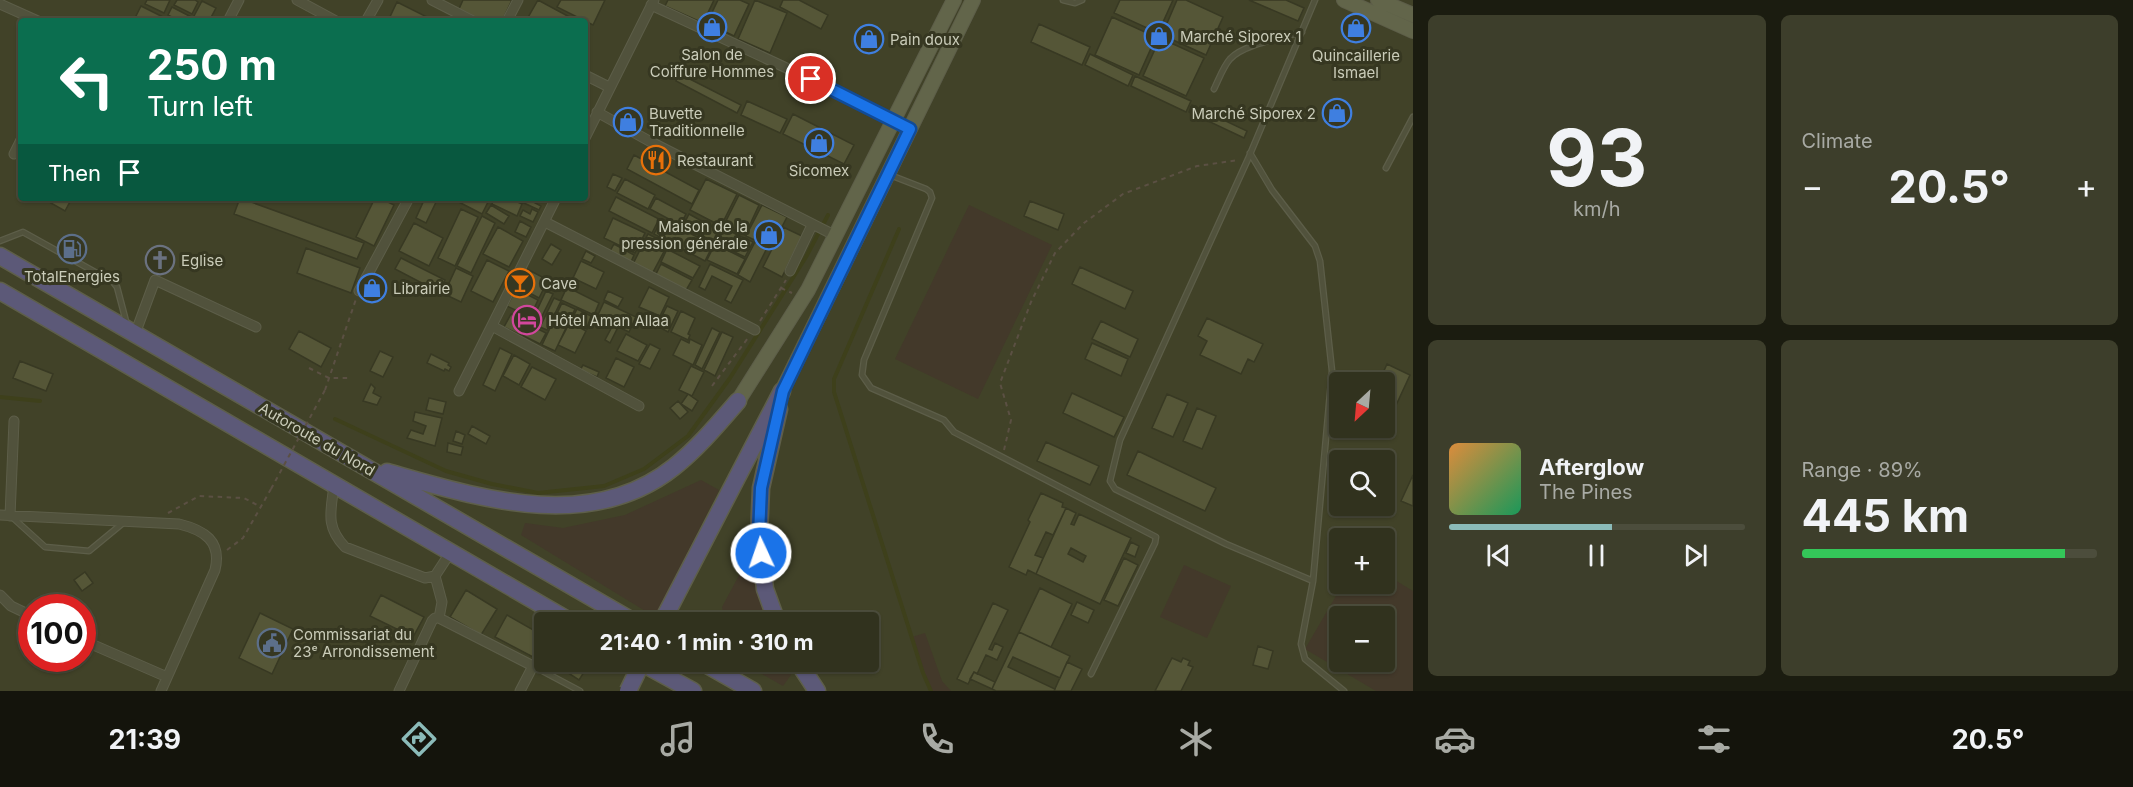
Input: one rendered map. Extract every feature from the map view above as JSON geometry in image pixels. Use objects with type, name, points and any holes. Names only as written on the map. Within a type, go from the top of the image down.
[{"type":"highway","name":"Autoroute du Nord","points":[[0,256],[617,612]]},
{"type":"highway","name":"Autoroute du Nord","points":[[0,291],[553,612]]},
{"type":"highway","points":[[667,612],[783,391]]},
{"type":"highway","points":[[773,612],[765,589],[759,535],[761,488],[783,391]]},
{"type":"highway","points":[[366,467],[502,502],[546,506],[582,504],[618,496],[649,483],[673,468],[698,446],[738,402]]},
{"type":"highway","points":[[628,691],[637,672]]},
{"type":"highway","points":[[658,672],[693,691]]},
{"type":"highway","points":[[720,672],[753,691]]},
{"type":"highway","points":[[805,672],[817,691]]},
{"type":"highway","points":[[662,674],[681,691]]},
{"type":"main road","points":[[738,402],[785,329],[832,234],[894,121],[954,0]]},
{"type":"main road","points":[[783,391],[973,0]]},
{"type":"main road","points":[[1344,0],[1413,31]]},
{"type":"main road","points":[[1378,0],[1413,15]]},
{"type":"street","points":[[230,18],[239,0]]},
{"type":"street","points":[[297,0],[330,18]]},
{"type":"street","points":[[368,18],[378,0]]},
{"type":"street","points":[[432,0],[467,18]]},
{"type":"street","points":[[509,18],[518,0]]},
{"type":"street","points":[[0,3],[32,18]]},
{"type":"street","points":[[588,132],[653,3],[910,129]]},
{"type":"street","points":[[588,76],[609,87]]},
{"type":"street","points":[[597,112],[832,234]]},
{"type":"street","points":[[14,154],[18,146]]},
{"type":"street","points":[[359,291],[407,201]]},
{"type":"street","points":[[459,391],[555,201]]},
{"type":"street","points":[[545,222],[754,330]]},
{"type":"street","points":[[790,271],[814,225]]},
{"type":"street","points":[[131,332],[155,280],[256,327]]},
{"type":"street","points":[[492,326],[639,405]]},
{"type":"street","points":[[14,420],[5,515],[179,524],[197,528],[209,538],[216,555],[215,570],[161,691]]},
{"type":"street","points":[[334,485],[330,524],[337,538],[345,546],[425,578],[435,576],[450,553]]},
{"type":"street","points":[[435,576],[442,602],[439,618]]},
{"type":"street","points":[[0,595],[18,609]]},
{"type":"street","points":[[399,691],[435,618],[533,666],[520,691]]},
{"type":"street","points":[[96,646],[167,677]]},
{"type":"lane","points":[[1063,0],[1075,3],[1082,0]]},
{"type":"lane","points":[[1313,581],[1226,544],[1115,489],[1110,481],[1120,440],[1249,156],[1315,0]]},
{"type":"lane","points":[[1214,89],[1229,61],[1237,54],[1302,32]]},
{"type":"lane","points":[[1386,168],[1413,117]]},
{"type":"lane","points":[[1249,156],[1315,246],[1320,261],[1332,371],[1313,581],[1301,644],[1305,659],[1344,691]]},
{"type":"lane","points":[[887,174],[926,189],[932,198],[864,360],[862,375],[871,388],[944,420],[954,432],[1156,537],[1091,674]]},
{"type":"lane","points":[[0,241],[23,232],[113,282],[117,287],[131,332]]},
{"type":"lane","points":[[5,515],[45,547],[89,551],[125,521]]},
{"type":"lane","points":[[533,666],[580,691]]},
{"type":"path","points":[[1003,456],[1011,420],[1000,383],[1030,302],[1055,252],[1084,223],[1123,194],[1197,166],[1249,156]]},
{"type":"path","points":[[712,386],[754,330],[790,271]]},
{"type":"path","points":[[781,288],[793,294]]},
{"type":"path","points":[[216,555],[235,546],[243,538],[271,489],[324,390],[359,291]]},
{"type":"path","points":[[309,368],[329,378],[351,378]]},
{"type":"path","points":[[151,523],[199,496],[244,498],[261,507]]},
{"type":"shaded area","points":[[969,205],[1052,245],[978,399],[895,359]]},
{"type":"shaded area","points":[[701,480],[719,490],[658,612],[647,612],[521,535],[525,523],[563,528],[625,515]]},
{"type":"shaded area","points":[[1184,565],[1231,586],[1207,638],[1160,617]]},
{"type":"shaded area","points":[[743,568],[755,568],[763,612],[723,612],[722,607]]},
{"type":"shaded area","points":[[1395,580],[1413,591],[1413,691],[1376,691],[1344,672],[1395,672],[1395,606],[1330,606],[1337,594],[1395,594]]},
{"type":"shaded area","points":[[1329,608],[1329,663],[1305,649]]},
{"type":"shaded area","points":[[925,633],[942,681],[951,691],[931,691],[912,637]]},
{"type":"shaded area","points":[[758,672],[789,672],[791,675],[783,686]]},
{"type":"building","points":[[147,0],[170,0],[164,13],[145,4]]},
{"type":"building","points":[[177,0],[198,2],[192,14],[174,5]]},
{"type":"building","points":[[463,0],[512,0],[503,18],[477,18],[459,9]]},
{"type":"building","points":[[538,0],[571,18],[528,18]]},
{"type":"building","points":[[561,0],[605,0],[593,25],[588,22],[588,18],[579,18],[557,7]]},
{"type":"building","points":[[668,0],[714,0],[703,23],[665,6]]},
{"type":"building","points":[[718,0],[740,0],[749,4],[734,36],[707,23]]},
{"type":"building","points":[[755,0],[787,13],[770,53],[738,39]]},
{"type":"building","points":[[783,0],[799,0],[828,15],[821,29],[780,7]]},
{"type":"building","points":[[1120,0],[1173,0],[1158,33],[1114,13]]},
{"type":"building","points":[[1177,0],[1186,0],[1223,17],[1206,55],[1162,35]]},
{"type":"building","points":[[1249,0],[1286,0],[1304,8],[1298,21]]},
{"type":"building","points":[[202,1],[216,8],[211,18],[194,16]]},
{"type":"building","points":[[397,2],[427,17],[426,18],[389,18]]},
{"type":"building","points":[[141,6],[165,18],[135,18]]},
{"type":"building","points":[[172,7],[193,18],[174,18],[168,15]]},
{"type":"building","points":[[1112,17],[1156,37],[1139,75],[1095,55]]},
{"type":"building","points":[[1039,24],[1090,47],[1082,65],[1031,42]]},
{"type":"building","points":[[1160,38],[1204,58],[1186,96],[1143,76]]},
{"type":"building","points":[[1090,54],[1133,75],[1128,86],[1085,65]]},
{"type":"building","points":[[680,74],[741,105],[737,113],[676,81]]},
{"type":"building","points":[[1135,76],[1191,101],[1186,112],[1131,86]]},
{"type":"building","points":[[747,101],[787,119],[780,133],[741,115]]},
{"type":"building","points":[[1192,105],[1247,131],[1244,138],[1189,112]]},
{"type":"building","points":[[793,114],[854,145],[844,164],[783,134]]},
{"type":"building","points":[[634,155],[699,190],[692,204],[627,169]]},
{"type":"building","points":[[613,174],[622,178],[615,191],[607,187]]},
{"type":"building","points":[[625,179],[655,195],[648,209],[617,193]]},
{"type":"building","points":[[706,179],[737,194],[721,226],[690,210]]},
{"type":"building","points":[[739,195],[759,205],[745,235],[724,225]]},
{"type":"building","points":[[616,197],[659,219],[652,233],[609,211]]},
{"type":"building","points":[[656,198],[686,214],[680,225],[650,209]]},
{"type":"building","points":[[47,201],[70,201],[65,211]]},
{"type":"building","points":[[239,201],[248,201],[364,243],[357,259],[234,214]]},
{"type":"building","points":[[374,201],[386,201],[394,205],[374,246],[356,237]]},
{"type":"building","points":[[424,201],[437,201],[426,223],[416,218]]},
{"type":"building","points":[[457,201],[488,202],[482,214]]},
{"type":"building","points":[[494,201],[516,201],[522,204],[517,216],[492,204]]},
{"type":"building","points":[[520,201],[532,201],[541,206],[539,210]]},
{"type":"building","points":[[1030,201],[1064,214],[1058,230],[1024,216]]},
{"type":"building","points":[[491,205],[509,216],[504,224],[486,213]]},
{"type":"building","points":[[762,205],[787,217],[771,248],[746,236]]},
{"type":"building","points":[[461,209],[478,217],[455,266],[438,258]]},
{"type":"building","points":[[532,209],[538,212],[533,222],[520,216],[523,210],[530,214]]},
{"type":"building","points":[[689,214],[720,231],[714,242],[683,226]]},
{"type":"building","points":[[482,216],[495,223],[471,273],[457,266]]},
{"type":"building","points":[[613,218],[645,233],[635,253],[604,238]]},
{"type":"building","points":[[662,219],[713,245],[705,261],[654,234]]},
{"type":"building","points":[[520,221],[531,227],[526,237],[515,232]]},
{"type":"building","points":[[414,223],[443,238],[429,266],[399,251]]},
{"type":"building","points":[[498,227],[523,241],[509,267],[483,254]]},
{"type":"building","points":[[783,227],[802,236],[782,277],[763,267]]},
{"type":"building","points":[[723,228],[753,242],[745,257],[716,243]]},
{"type":"building","points":[[648,234],[668,244],[652,274],[633,264]]},
{"type":"building","points":[[755,242],[767,248],[750,282],[738,275]]},
{"type":"building","points":[[551,244],[561,250],[552,265],[542,259]]},
{"type":"building","points":[[614,244],[634,255],[630,264],[609,253]]},
{"type":"building","points":[[715,244],[745,259],[737,274],[707,260]]},
{"type":"building","points":[[306,248],[360,268],[351,293],[297,273]]},
{"type":"building","points":[[667,249],[700,266],[693,278],[661,262]]},
{"type":"building","points":[[586,251],[595,256],[591,263],[582,259]]},
{"type":"building","points":[[401,258],[445,280],[439,292],[395,269]]},
{"type":"building","points":[[487,260],[509,271],[493,302],[471,291]]},
{"type":"building","points":[[581,261],[604,272],[596,289],[573,278]]},
{"type":"building","points":[[661,264],[692,280],[685,292],[655,276]]},
{"type":"building","points":[[710,264],[743,280],[731,303],[725,300],[732,286],[712,276],[705,290],[699,287]]},
{"type":"building","points":[[1080,267],[1133,291],[1125,309],[1072,284]]},
{"type":"building","points":[[456,268],[473,276],[461,302],[444,294]]},
{"type":"building","points":[[525,268],[548,280],[539,298],[516,286]]},
{"type":"building","points":[[567,287],[599,303],[594,315],[561,300]]},
{"type":"building","points":[[649,287],[669,297],[660,316],[639,307]]},
{"type":"building","points":[[516,289],[538,300],[530,317],[507,306]]},
{"type":"building","points":[[546,291],[553,294],[537,326],[531,323]]},
{"type":"building","points":[[608,291],[623,298],[618,307],[604,300]]},
{"type":"building","points":[[554,298],[561,301],[547,330],[540,327]]},
{"type":"building","points":[[604,302],[636,317],[629,332],[597,317]]},
{"type":"building","points":[[562,303],[575,309],[555,351],[542,345]]},
{"type":"building","points":[[667,306],[678,311],[668,332],[657,326]]},
{"type":"building","points":[[577,309],[593,317],[587,329],[571,321]]},
{"type":"building","points":[[681,311],[695,318],[688,334],[690,335],[688,340],[671,332]]},
{"type":"building","points":[[511,314],[527,322],[520,335],[504,327]]},
{"type":"building","points":[[1207,318],[1263,344],[1254,362],[1248,359],[1241,374],[1200,355],[1207,341],[1198,336]]},
{"type":"building","points":[[1101,321],[1138,339],[1130,357],[1092,339]]},
{"type":"building","points":[[570,322],[586,331],[575,353],[558,345]]},
{"type":"building","points":[[528,324],[546,333],[540,344],[522,335]]},
{"type":"building","points":[[613,325],[618,327],[610,343],[605,340]]},
{"type":"building","points":[[712,328],[720,332],[702,369],[695,365]]},
{"type":"building","points":[[299,331],[331,348],[321,367],[289,349]]},
{"type":"building","points":[[722,332],[733,337],[715,376],[704,370]]},
{"type":"building","points":[[626,334],[647,345],[638,361],[617,351]]},
{"type":"building","points":[[681,339],[689,343],[690,339],[702,345],[693,365],[673,355]]},
{"type":"building","points":[[1092,343],[1128,359],[1121,376],[1085,359]]},
{"type":"building","points":[[650,344],[660,349],[650,369],[639,364]]},
{"type":"building","points":[[500,348],[512,354],[495,391],[483,385]]},
{"type":"building","points":[[380,351],[393,357],[383,377],[370,371]]},
{"type":"building","points":[[431,354],[449,363],[451,367],[449,371],[427,363]]},
{"type":"building","points":[[514,355],[530,364],[519,385],[503,376]]},
{"type":"building","points":[[616,358],[634,367],[624,387],[606,378]]},
{"type":"building","points":[[20,361],[53,374],[46,391],[13,378]]},
{"type":"building","points":[[1387,364],[1410,375],[1395,407],[1395,372],[1383,372]]},
{"type":"building","points":[[583,365],[599,372],[597,377],[580,370]]},
{"type":"building","points":[[691,366],[704,372],[692,396],[679,390]]},
{"type":"building","points":[[532,367],[556,379],[545,400],[521,387]]},
{"type":"building","points":[[371,384],[375,388],[373,393],[381,397],[377,405],[363,401]]},
{"type":"building","points":[[1072,393],[1124,417],[1114,437],[1063,413]]},
{"type":"building","points":[[688,394],[698,401],[692,411],[681,404]]},
{"type":"building","points":[[1167,394],[1188,403],[1173,437],[1152,428]]},
{"type":"building","points":[[429,398],[446,402],[443,414],[426,410]]},
{"type":"building","points":[[678,401],[688,412],[680,419],[670,408]]},
{"type":"building","points":[[1197,408],[1216,416],[1202,449],[1183,441]]},
{"type":"building","points":[[415,412],[442,418],[435,446],[407,438],[411,430],[423,434],[426,426],[413,421]]},
{"type":"building","points":[[472,426],[490,436],[486,444],[468,434]]},
{"type":"building","points":[[456,431],[465,435],[462,444],[453,441]]},
{"type":"building","points":[[1046,442],[1099,466],[1090,485],[1037,461]]},
{"type":"building","points":[[448,443],[463,447],[461,455],[447,452]]},
{"type":"building","points":[[1138,451],[1216,488],[1205,511],[1127,475]]},
{"type":"building","points":[[1413,475],[1413,506],[1401,501]]},
{"type":"building","points":[[1041,493],[1063,503],[1062,507],[1066,508],[1053,535],[1046,532],[1035,555],[1043,558],[1036,574],[1028,570],[1026,575],[1009,567]]},
{"type":"building","points":[[1066,508],[1076,513],[1071,524],[1074,525],[1079,514],[1131,538],[1100,604],[1036,574]],"holes":[[[1071,548],[1086,556],[1083,562],[1068,554]]]},
{"type":"building","points":[[1131,542],[1139,546],[1135,557],[1126,553]]},
{"type":"building","points":[[1124,558],[1138,565],[1118,606],[1104,600]]},
{"type":"building","points":[[85,572],[93,583],[82,591],[74,580]]},
{"type":"building","points":[[1040,588],[1072,604],[1051,647],[1019,632]]},
{"type":"building","points":[[466,590],[497,609],[481,635],[450,617]]},
{"type":"building","points":[[381,595],[424,617],[413,637],[370,616]]},
{"type":"building","points":[[1077,602],[1094,610],[1088,623],[1071,615]]},
{"type":"building","points":[[993,603],[1008,610],[989,649],[992,650],[995,643],[1003,647],[997,660],[986,655],[977,674],[974,672],[968,684],[957,679]]},
{"type":"building","points":[[260,613],[293,629],[272,674],[239,658]]},
{"type":"building","points":[[507,615],[534,630],[534,655],[533,657],[495,637]]},
{"type":"building","points":[[1019,632],[1070,656],[1060,678],[1013,657],[1008,667],[1055,689],[1054,691],[996,691],[992,689]]},
{"type":"building","points":[[1258,646],[1273,651],[1268,669],[1253,665]]},
{"type":"building","points":[[1172,658],[1181,662],[1183,658],[1190,661],[1188,665],[1193,667],[1181,691],[1155,691]]},
{"type":"building","points":[[1067,662],[1082,669],[1071,691],[1054,691]]},
{"type":"building","points":[[567,672],[584,672],[579,680]]},
{"type":"building","points":[[974,672],[995,682],[992,689],[970,679]]},
{"type":"waterway","points":[[335,419],[446,471],[492,484],[538,493],[604,486],[644,469],[688,436],[730,378],[806,257],[828,215]]},
{"type":"waterway","points":[[899,229],[834,379],[834,392],[923,673],[931,691]]},
{"type":"waterway","points":[[0,397],[40,401]]},
{"type":"place","name":"Salon de Coiffure Hommes","points":[[712,27]]},
{"type":"place","name":"Quincaillerie Ismael","points":[[1356,28]]},
{"type":"place","name":"Marché Siporex 1","points":[[1159,36]]},
{"type":"place","name":"Pain doux","points":[[869,39]]},
{"type":"place","name":"Marché Siporex 2","points":[[1337,113]]},
{"type":"place","name":"Buvette Traditionnelle","points":[[628,122]]},
{"type":"place","name":"Sicomex","points":[[819,143]]},
{"type":"place","name":"Restaurant","points":[[656,160]]},
{"type":"place","name":"Maison de la pression générale","points":[[769,235]]},
{"type":"place","name":"TotalEnergies","points":[[72,249]]},
{"type":"place","name":"Eglise","points":[[160,260]]},
{"type":"place","name":"Cave","points":[[520,283]]},
{"type":"place","name":"Librairie","points":[[372,288]]},
{"type":"place","name":"Hôtel Aman Allaa","points":[[527,320]]},
{"type":"place","name":"Commissariat du 23ᵉ Arrondissement","points":[[272,643]]},
{"type":"route","points":[[761,553],[759,535],[761,488],[783,391],[910,129],[811,79]]}]
